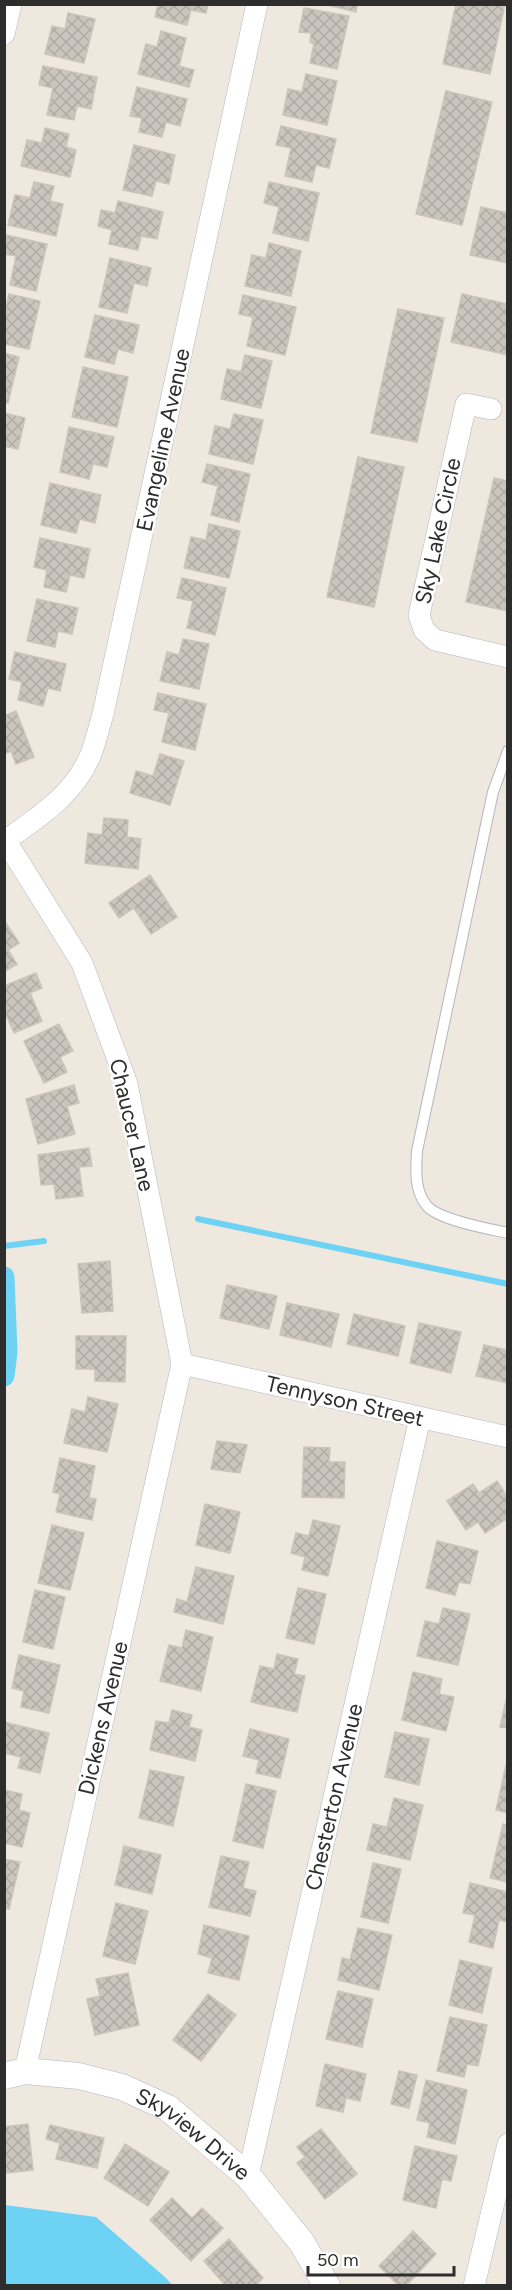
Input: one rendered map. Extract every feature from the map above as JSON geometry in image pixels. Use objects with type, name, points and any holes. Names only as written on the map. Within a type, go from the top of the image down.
[{"type":"street","points":[[4,34],[11,4]]},
{"type":"street","name":"Evangeline Avenue","points":[[5,839],[46,812],[67,793],[91,756],[104,714],[257,4]]},
{"type":"street","name":"Sky Lake Circle","points":[[491,409],[466,404],[419,615],[424,630],[435,640],[507,657]]},
{"type":"street","name":"Chaucer Lane","points":[[5,839],[82,963],[127,1084],[182,1364]]},
{"type":"street","name":"Tennyson Street","points":[[182,1364],[507,1437]]},
{"type":"street","name":"Dickens Avenue","points":[[15,2074],[182,1364]]},
{"type":"street","name":"Chesterton Avenue","points":[[248,2176],[420,1418]]},
{"type":"street","name":"Skyview Drive","points":[[15,2074],[79,2076],[111,2084],[168,2108],[248,2176],[302,2243],[327,2286]]},
{"type":"street","points":[[474,2286],[507,2144]]},
{"type":"lane","points":[[507,751],[493,792],[417,1151],[416,1177],[419,1192],[427,1207],[467,1224],[507,1233]]},
{"type":"water","points":[[5,2205],[96,2217],[172,2285],[5,2285]]},
{"type":"building","points":[[158,4],[208,4],[206,13],[191,10],[187,25],[155,17]]},
{"type":"building","points":[[324,4],[357,4],[356,12]]},
{"type":"building","points":[[456,4],[505,4],[490,74],[443,64]]},
{"type":"building","points":[[304,8],[349,16],[337,69],[310,63],[314,44],[310,42],[311,33],[299,32]]},
{"type":"building","points":[[68,13],[95,19],[84,63],[45,54],[52,26],[65,29]]},
{"type":"building","points":[[161,31],[186,38],[179,66],[194,70],[189,87],[138,74],[146,44],[157,47]]},
{"type":"building","points":[[43,66],[97,77],[91,109],[77,106],[74,120],[47,115],[53,88],[39,85]]},
{"type":"building","points":[[306,74],[337,81],[327,125],[283,115],[288,89],[302,92]]},
{"type":"building","points":[[137,87],[187,99],[180,126],[166,122],[162,137],[139,132],[142,118],[130,116]]},
{"type":"building","points":[[446,91],[492,102],[462,225],[416,214]]},
{"type":"building","points":[[281,126],[336,139],[329,168],[316,165],[312,182],[285,176],[291,148],[276,145]]},
{"type":"building","points":[[45,128],[69,134],[66,147],[76,150],[70,177],[21,166],[27,140],[42,143]]},
{"type":"building","points":[[134,145],[175,155],[169,184],[156,181],[152,196],[123,190]]},
{"type":"building","points":[[34,182],[54,186],[50,201],[63,204],[56,236],[8,225],[15,195],[30,198]]},
{"type":"building","points":[[269,182],[319,193],[308,241],[273,233],[279,207],[264,203]]},
{"type":"building","points":[[118,201],[163,212],[157,239],[141,236],[138,250],[109,244],[112,230],[98,226],[101,210],[115,213]]},
{"type":"building","points":[[481,207],[508,213],[508,263],[470,255]]},
{"type":"building","points":[[6,235],[47,244],[36,291],[10,285],[16,256],[4,254]]},
{"type":"building","points":[[269,243],[301,251],[291,296],[245,286],[252,255],[266,258]]},
{"type":"building","points":[[110,258],[151,268],[147,286],[134,283],[127,313],[99,307]]},
{"type":"building","points":[[9,294],[40,301],[29,349],[4,344],[4,315]]},
{"type":"building","points":[[462,294],[508,304],[508,355],[451,342]]},
{"type":"building","points":[[243,295],[296,307],[285,355],[247,346],[253,317],[239,314]]},
{"type":"building","points":[[398,309],[444,318],[417,442],[371,433]]},
{"type":"building","points":[[95,315],[139,325],[133,353],[118,349],[114,364],[85,357]]},
{"type":"building","points":[[4,353],[19,357],[8,403],[4,403]]},
{"type":"building","points":[[245,355],[272,361],[261,408],[221,399],[227,369],[241,372]]},
{"type":"building","points":[[83,367],[128,377],[117,427],[72,417]]},
{"type":"building","points":[[4,413],[25,418],[18,449],[4,446]]},
{"type":"building","points":[[234,414],[263,420],[253,464],[209,454],[215,426],[230,429]]},
{"type":"building","points":[[69,427],[114,437],[107,467],[93,464],[89,479],[60,472]]},
{"type":"building","points":[[358,457],[404,467],[374,607],[327,597]]},
{"type":"building","points":[[207,464],[250,474],[239,522],[211,515],[218,486],[202,482]]},
{"type":"building","points":[[494,478],[508,481],[508,611],[466,602]]},
{"type":"building","points":[[50,483],[101,495],[95,523],[80,519],[76,533],[41,525]]},
{"type":"building","points":[[209,524],[240,531],[229,578],[184,568],[191,537],[206,540]]},
{"type":"building","points":[[40,538],[90,549],[84,578],[70,575],[66,592],[44,587],[47,570],[34,567]]},
{"type":"building","points":[[182,578],[226,588],[215,635],[187,628],[193,601],[177,598]]},
{"type":"building","points":[[37,599],[78,608],[72,634],[58,631],[55,647],[27,641]]},
{"type":"building","points":[[183,639],[209,644],[199,689],[160,681],[167,652],[179,655]]},
{"type":"building","points":[[15,652],[66,664],[60,691],[48,688],[43,706],[18,700],[22,682],[9,679]]},
{"type":"building","points":[[158,693],[206,704],[195,750],[162,742],[169,713],[154,710]]},
{"type":"building","points":[[16,711],[34,757],[16,764],[11,751],[4,754],[4,716]]},
{"type":"building","points":[[160,754],[184,761],[170,805],[130,793],[136,771],[153,776]]},
{"type":"building","points":[[104,818],[128,820],[127,837],[141,839],[138,869],[85,863],[88,833],[102,835]]},
{"type":"building","points":[[150,875],[177,917],[151,934],[134,908],[119,918],[109,903]]},
{"type":"building","points":[[4,920],[19,943],[8,950],[17,964],[4,972]]},
{"type":"building","points":[[36,973],[42,988],[30,993],[42,1021],[14,1033],[4,1010],[4,986]]},
{"type":"building","points":[[59,1024],[73,1051],[60,1057],[67,1072],[44,1083],[24,1041]]},
{"type":"building","points":[[74,1085],[79,1103],[67,1106],[75,1134],[38,1144],[26,1099]]},
{"type":"building","points":[[89,1148],[92,1166],[79,1167],[83,1196],[56,1199],[54,1184],[41,1185],[38,1155]]},
{"type":"building","points":[[110,1261],[113,1311],[82,1313],[78,1264]]},
{"type":"building","points":[[227,1285],[277,1296],[269,1329],[220,1318]]},
{"type":"building","points":[[287,1303],[339,1314],[331,1347],[280,1335]]},
{"type":"building","points":[[354,1314],[405,1326],[398,1356],[347,1344]]},
{"type":"building","points":[[419,1323],[461,1332],[451,1373],[410,1363]]},
{"type":"building","points":[[76,1336],[126,1336],[125,1382],[95,1381],[95,1369],[76,1369]]},
{"type":"building","points":[[484,1345],[508,1350],[508,1383],[476,1376]]},
{"type":"building","points":[[88,1397],[118,1404],[107,1452],[64,1443],[72,1409],[85,1412]]},
{"type":"building","points":[[217,1441],[247,1445],[240,1473],[211,1469]]},
{"type":"building","points":[[304,1447],[330,1448],[329,1462],[345,1462],[344,1498],[302,1497]]},
{"type":"building","points":[[60,1458],[95,1466],[89,1498],[96,1499],[92,1520],[56,1512],[60,1494],[53,1492]]},
{"type":"building","points":[[497,1481],[508,1498],[508,1518],[485,1533],[478,1522],[466,1530],[447,1501],[473,1484],[479,1493]]},
{"type":"building","points":[[205,1504],[240,1512],[230,1553],[196,1545]]},
{"type":"building","points":[[313,1520],[340,1526],[328,1576],[302,1570],[305,1557],[291,1553],[296,1533],[309,1536]]},
{"type":"building","points":[[52,1525],[84,1533],[70,1590],[38,1583]]},
{"type":"building","points":[[437,1541],[478,1551],[470,1584],[459,1582],[455,1595],[426,1588]]},
{"type":"building","points":[[196,1567],[234,1576],[223,1624],[174,1612],[177,1599],[187,1602]]},
{"type":"building","points":[[298,1588],[326,1594],[314,1644],[286,1638]]},
{"type":"building","points":[[35,1590],[65,1597],[53,1649],[23,1642]]},
{"type":"building","points":[[443,1608],[470,1614],[458,1665],[417,1656],[425,1621],[439,1624]]},
{"type":"building","points":[[186,1630],[213,1637],[201,1691],[160,1681],[169,1645],[182,1648]]},
{"type":"building","points":[[277,1654],[298,1659],[294,1674],[305,1676],[297,1712],[251,1702],[260,1666],[274,1669]]},
{"type":"building","points":[[19,1655],[60,1665],[49,1713],[21,1707],[24,1691],[12,1688]]},
{"type":"building","points":[[413,1672],[442,1679],[439,1694],[454,1697],[446,1731],[402,1720]]},
{"type":"building","points":[[508,1692],[508,1728],[500,1727]]},
{"type":"building","points":[[172,1710],[192,1715],[189,1727],[202,1730],[195,1761],[150,1750],[156,1721],[169,1723]]},
{"type":"building","points":[[4,1722],[49,1733],[40,1773],[18,1768],[21,1757],[4,1753]]},
{"type":"building","points":[[250,1729],[289,1739],[280,1778],[256,1773],[259,1760],[243,1756]]},
{"type":"building","points":[[395,1732],[429,1739],[419,1785],[385,1777]]},
{"type":"building","points":[[506,1765],[508,1765],[508,1813],[496,1810]]},
{"type":"building","points":[[150,1770],[184,1777],[173,1826],[139,1818]]},
{"type":"building","points":[[246,1784],[276,1791],[263,1848],[233,1841]]},
{"type":"building","points":[[4,1790],[22,1794],[19,1810],[30,1813],[22,1847],[4,1843]]},
{"type":"building","points":[[394,1798],[423,1805],[410,1860],[367,1850],[373,1824],[387,1827]]},
{"type":"building","points":[[503,1824],[508,1825],[508,1882],[490,1878]]},
{"type":"building","points":[[124,1846],[161,1855],[152,1894],[115,1885]]},
{"type":"building","points":[[221,1856],[249,1862],[243,1888],[256,1891],[250,1916],[209,1907]]},
{"type":"building","points":[[4,1859],[20,1862],[9,1909],[4,1908]]},
{"type":"building","points":[[373,1863],[401,1869],[388,1923],[361,1917]]},
{"type":"building","points":[[470,1883],[508,1892],[508,1922],[499,1920],[493,1948],[469,1942],[475,1915],[463,1913]]},
{"type":"building","points":[[116,1903],[148,1911],[135,1964],[103,1956]]},
{"type":"building","points":[[204,1925],[249,1936],[239,1980],[208,1973],[212,1958],[198,1954]]},
{"type":"building","points":[[358,1928],[392,1935],[379,1990],[338,1980],[342,1958],[350,1960]]},
{"type":"building","points":[[460,1960],[492,1968],[482,2013],[449,2005]]},
{"type":"building","points":[[128,1973],[139,2025],[95,2035],[87,1999],[100,1996],[96,1979]]},
{"type":"building","points":[[338,1991],[373,1999],[362,2047],[326,2039]]},
{"type":"building","points":[[208,1994],[236,2015],[201,2061],[173,2040]]},
{"type":"building","points":[[450,2017],[487,2025],[478,2066],[467,2064],[464,2077],[437,2071]]},
{"type":"building","points":[[325,2064],[366,2074],[360,2101],[346,2098],[343,2112],[316,2106]]},
{"type":"building","points":[[399,2071],[417,2075],[409,2108],[391,2104]]},
{"type":"building","points":[[426,2080],[467,2090],[455,2144],[427,2137],[430,2123],[417,2120]]},
{"type":"building","points":[[28,2124],[33,2170],[7,2173],[4,2159],[4,2127]]},
{"type":"building","points":[[50,2125],[104,2138],[97,2168],[56,2159],[60,2143],[46,2139]]},
{"type":"building","points":[[321,2129],[357,2174],[325,2199],[297,2163],[305,2157],[297,2147]]},
{"type":"building","points":[[125,2144],[169,2172],[148,2206],[104,2178]]},
{"type":"building","points":[[415,2146],[457,2156],[451,2181],[442,2179],[436,2208],[403,2200]]},
{"type":"building","points":[[172,2198],[192,2218],[202,2208],[223,2228],[191,2261],[150,2220]]},
{"type":"building","points":[[413,2231],[436,2254],[406,2286],[399,2286],[379,2266]]},
{"type":"building","points":[[229,2239],[263,2278],[255,2286],[226,2286],[204,2261]]},
{"type":"waterway","points":[[198,1219],[508,1284]]},
{"type":"waterway","points":[[4,1246],[44,1241]]},
{"type":"waterway","points":[[4,1277],[7,1352],[4,1376]]}]
